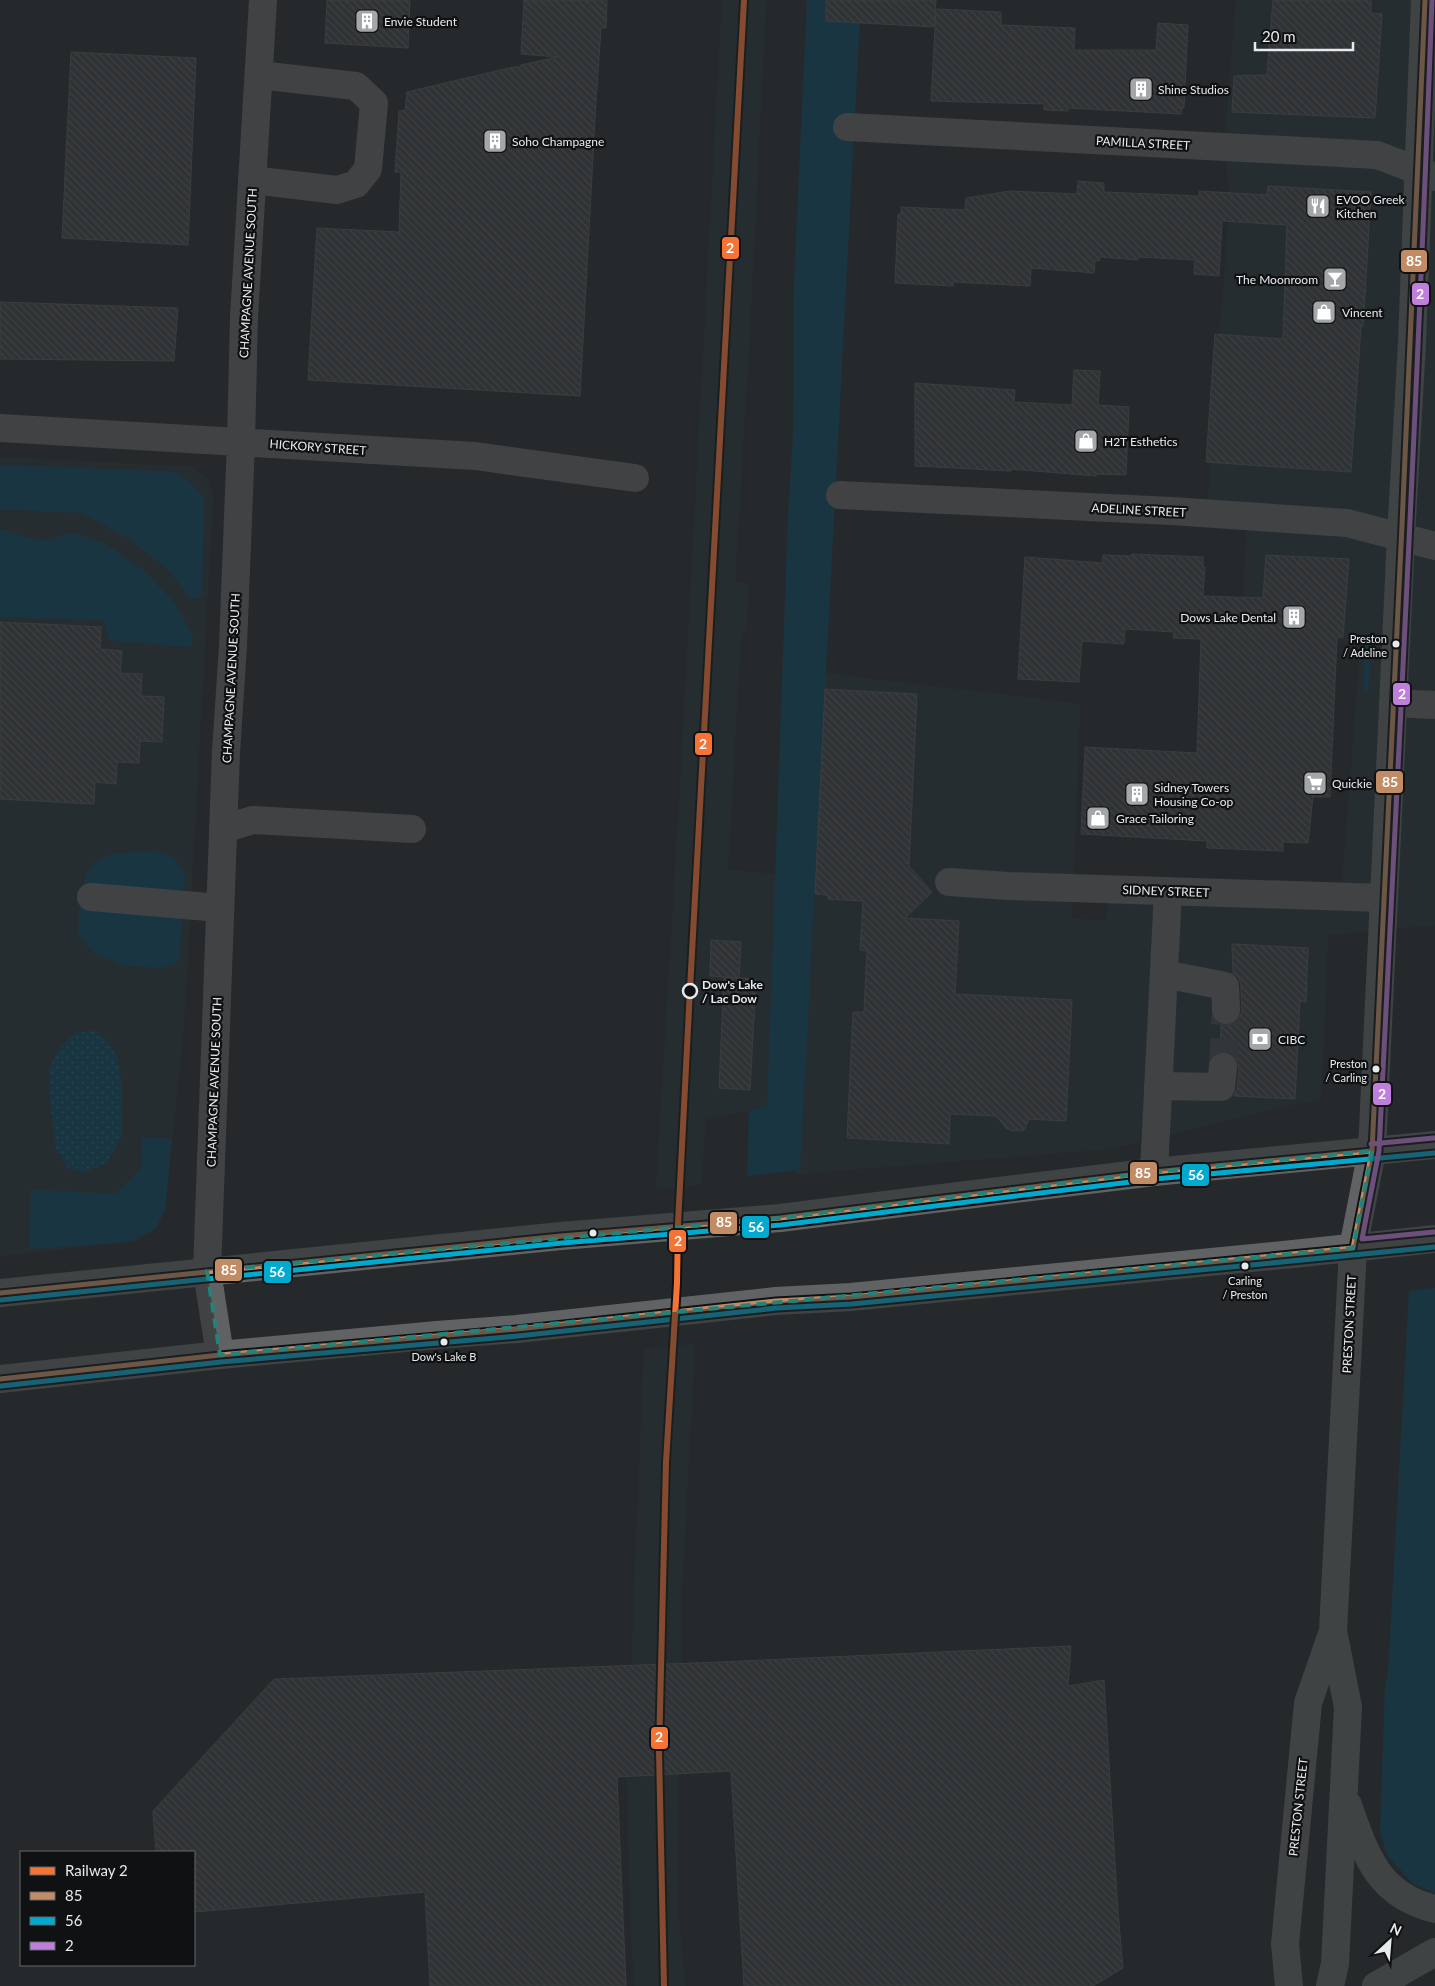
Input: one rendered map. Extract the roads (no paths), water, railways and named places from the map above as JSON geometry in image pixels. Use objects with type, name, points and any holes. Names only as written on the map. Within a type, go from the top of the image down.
[{"type":"main road","name":"PRESTON STREET","points":[[1330,1986],[1334,1964],[1348,1707],[1333,1631],[1353,1248],[1372,1151],[1401,537],[1412,343],[1427,174],[1425,0]]},
{"type":"main road","points":[[0,1293],[561,1236],[780,1218],[1154,1172],[1435,1145]]},
{"type":"main road","points":[[0,1379],[220,1355],[517,1329],[776,1301],[870,1295],[1435,1239]]},
{"type":"main road","name":"PRESTON STREET","points":[[1289,1986],[1285,1944],[1308,1703],[1333,1631]]},
{"type":"main road","points":[[1344,1794],[1364,1846],[1375,1869],[1385,1883],[1401,1896],[1435,1910]]},
{"type":"main road","points":[[1376,1986],[1435,1952]]},
{"type":"street","name":"CHAMPAGNE AVENUE SOUTH","points":[[220,1355],[207,1271],[223,829],[242,441],[244,317],[263,0]]},
{"type":"street","points":[[252,180],[337,190],[356,184],[368,169],[374,103],[356,86],[259,75]]},
{"type":"street","name":"PAMILLA STREET","points":[[846,127],[1377,155],[1427,174]]},
{"type":"street","name":"HICKORY STREET","points":[[0,428],[475,456],[635,478]]},
{"type":"street","name":"ADELINE STREET","points":[[840,495],[1172,511],[1347,523],[1435,546]]},
{"type":"street","points":[[1393,703],[1435,705]]},
{"type":"street","points":[[223,829],[253,820],[412,829]]},
{"type":"street","name":"SIDNEY STREET","points":[[949,882],[1008,886],[1384,898]]},
{"type":"street","points":[[1154,1172],[1168,891]]},
{"type":"street","points":[[91,897],[220,908]]},
{"type":"street","points":[[1164,974],[1226,986],[1226,1010]]},
{"type":"street","points":[[1158,1086],[1221,1087],[1223,1068]]},
{"type":"tunnel","points":[[1223,1067],[1226,1010]]},
{"type":"rail line","name":"2","points":[[664,1986],[659,1751],[666,1462],[744,0]]},
{"type":"place","name":"Envie Student","points":[[367,21]]},
{"type":"place","name":"Shine Studios","points":[[1141,89]]},
{"type":"place","name":"Soho Champagne","points":[[495,141]]},
{"type":"place","name":"EVOO Greek Kitchen","points":[[1318,206]]},
{"type":"place","name":"The Moonroom","points":[[1335,279]]},
{"type":"place","name":"Vincent","points":[[1324,312]]},
{"type":"place","name":"H2T Esthetics","points":[[1086,441]]},
{"type":"place","name":"Dows Lake Dental","points":[[1294,617]]},
{"type":"place","name":"Preston / Adeline","points":[[1396,644]]},
{"type":"place","name":"Quickie","points":[[1315,783]]},
{"type":"place","name":"Sidney Towers Housing Co-op","points":[[1137,794]]},
{"type":"place","name":"Grace Tailoring","points":[[1098,818]]},
{"type":"place","name":"Dow's Lake / Lac Dow","points":[[690,991]]},
{"type":"place","name":"CIBC","points":[[1260,1039]]},
{"type":"place","name":"Preston / Carling","points":[[1376,1069]]},
{"type":"place","name":"Carling / Preston","points":[[1245,1266]]},
{"type":"place","name":"Dow's Lake B","points":[[444,1342]]}]
